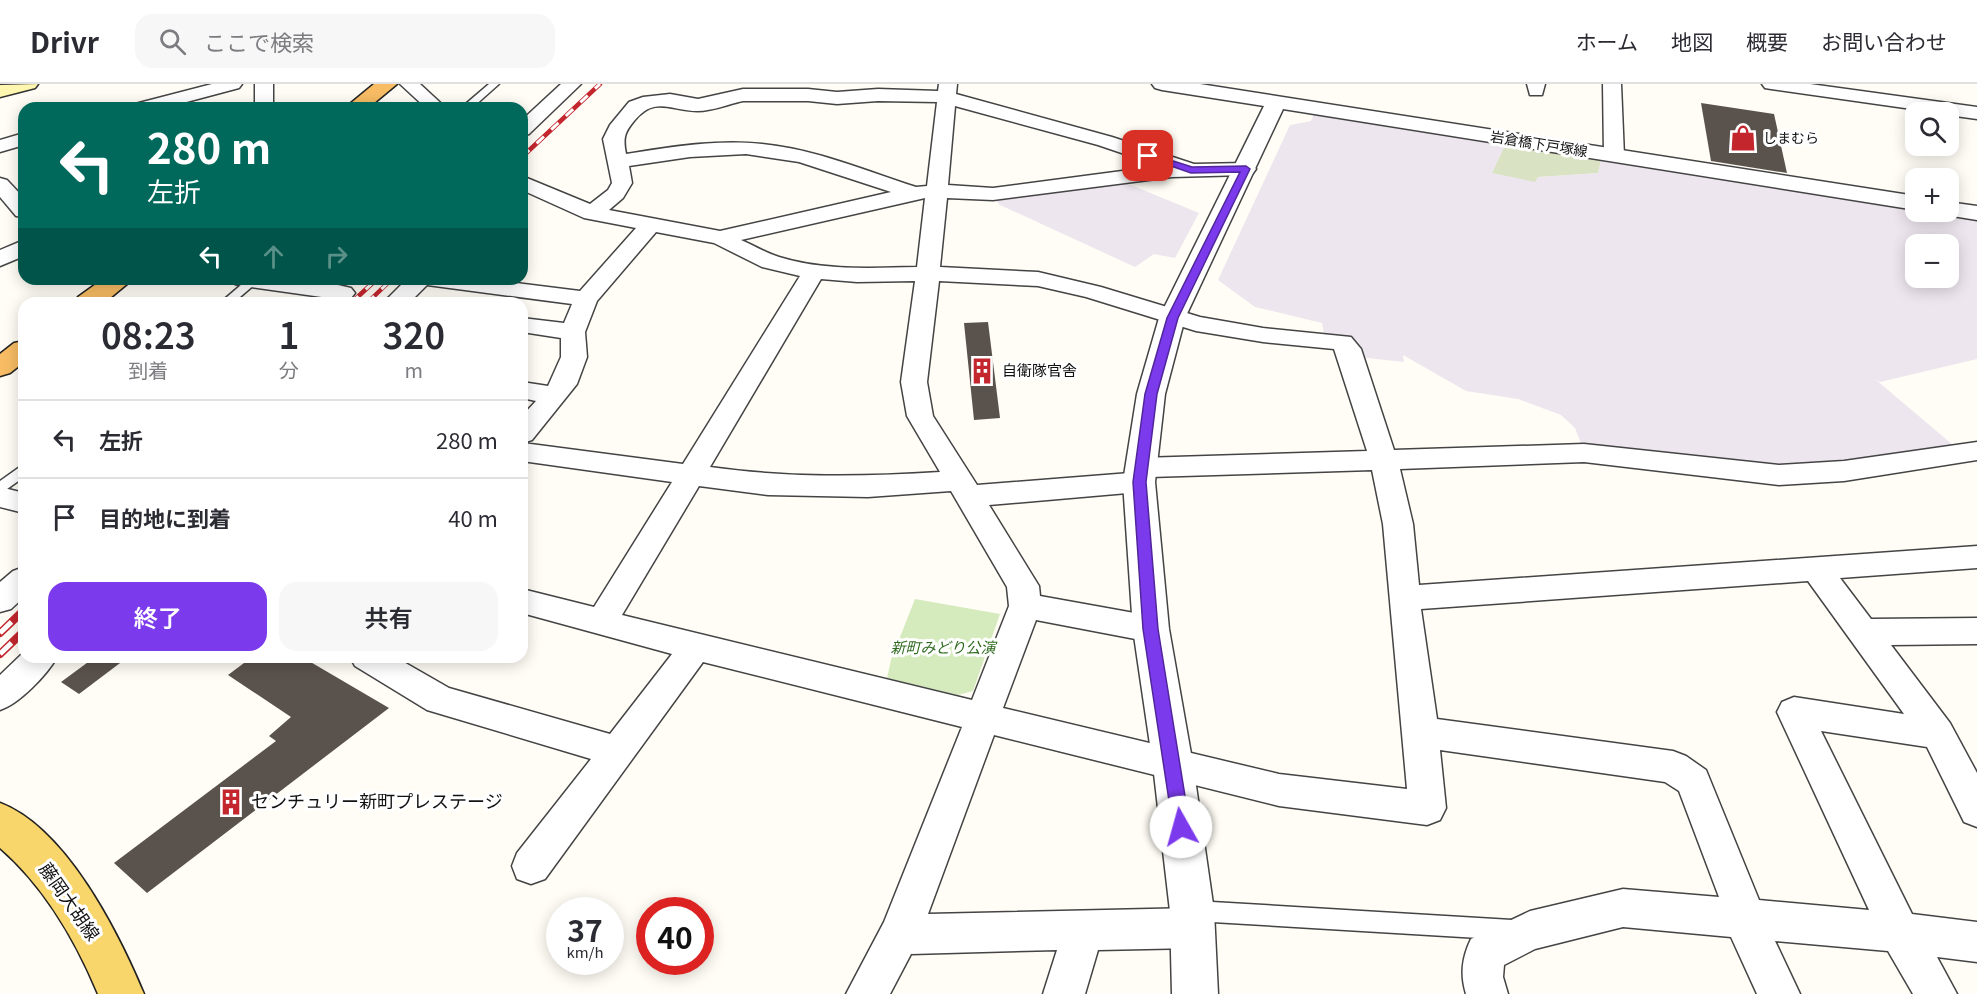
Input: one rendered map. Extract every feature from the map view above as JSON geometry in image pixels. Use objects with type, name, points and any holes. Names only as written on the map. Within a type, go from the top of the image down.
[{"type":"highway","points":[[363,102],[387,84]]},
{"type":"highway","points":[[95,297],[112,285]]},
{"type":"highway","points":[[0,367],[18,354]]},
{"type":"main road","points":[[0,91],[28,84]]},
{"type":"main road","name":"藤岡大胡線","points":[[0,822],[41,861],[75,905],[104,953],[121,994]]},
{"type":"street","points":[[165,102],[233,84]]},
{"type":"street","points":[[264,84],[264,102]]},
{"type":"street","points":[[409,84],[430,102]]},
{"type":"street","points":[[528,124],[572,84]]},
{"type":"street","points":[[681,102],[700,84]]},
{"type":"street","name":"岩倉橋下戸塚線","points":[[1162,84],[1905,201]]},
{"type":"street","points":[[1612,84],[1614,156]]},
{"type":"street","points":[[1771,84],[1892,93],[1977,113]]},
{"type":"street","points":[[867,994],[900,934],[1025,606],[1023,586],[920,416],[914,382],[928,273],[926,192],[946,91]]},
{"type":"street","points":[[592,213],[616,194],[622,183],[614,139],[617,129],[636,106],[650,101],[698,105],[743,95],[808,95],[837,98],[946,91],[1191,170]]},
{"type":"street","points":[[1195,994],[1193,920],[1173,765],[1151,629],[1140,475],[1151,394],[1172,318],[1276,103]]},
{"type":"street","points":[[0,146],[18,142]]},
{"type":"street","points":[[617,162],[700,149],[764,150],[826,164],[926,192],[993,194],[1191,170],[1246,169]]},
{"type":"street","points":[[0,184],[17,207]]},
{"type":"street","points":[[528,185],[592,213],[720,238],[770,262],[814,272],[856,275],[928,273],[1038,279],[1093,292],[1172,318],[1263,335],[1342,342],[1348,349],[1384,461],[1398,524],[1427,808],[1279,790],[696,647],[528,602]]},
{"type":"street","points":[[720,238],[926,192]]},
{"type":"street","points":[[1959,211],[1977,213]]},
{"type":"street","points":[[528,426],[564,384],[574,357],[573,332],[586,299],[650,225]]},
{"type":"street","points":[[0,260],[18,250]]},
{"type":"street","points":[[602,621],[814,272]]},
{"type":"street","points":[[294,285],[344,292]]},
{"type":"street","points":[[401,297],[414,285]]},
{"type":"street","points":[[477,285],[586,299]]},
{"type":"street","points":[[528,326],[573,332]]},
{"type":"street","points":[[528,391],[553,395]]},
{"type":"street","points":[[528,453],[768,485],[964,488],[1384,461],[1584,453],[1779,475],[1844,471],[1977,451]]},
{"type":"street","points":[[0,497],[18,501]]},
{"type":"street","points":[[1404,598],[1977,558]]},
{"type":"street","points":[[1817,570],[1938,734],[1977,810]]},
{"type":"street","points":[[0,600],[18,584]]},
{"type":"street","points":[[1025,606],[1151,629]]},
{"type":"street","points":[[1864,632],[1977,631]]},
{"type":"street","points":[[531,866],[696,647]]},
{"type":"street","points":[[0,696],[34,663]]},
{"type":"street","points":[[377,663],[440,700],[617,750]]},
{"type":"street","points":[[1936,994],[1900,932],[1794,712],[1938,734]]},
{"type":"street","points":[[1421,732],[1673,767],[1693,781],[1739,899],[1743,919],[1779,994]]},
{"type":"street","points":[[1487,994],[1482,977],[1485,953],[1530,931],[1623,908],[1900,932],[1977,942]]},
{"type":"street","points":[[900,934],[1084,929],[1193,920]]},
{"type":"street","points":[[1064,994],[1084,929]]},
{"type":"lane","points":[[473,102],[494,84]]},
{"type":"lane","points":[[232,297],[245,285]]},
{"type":"lane","points":[[0,489],[18,474]]},
{"type":"lane","points":[[1193,920],[1530,931]]},
{"type":"shaded area","points":[[1314,114],[1505,145],[1492,173],[1537,177],[1598,173],[1601,160],[1905,209],[1905,222],[1959,222],[1959,218],[1977,221],[1977,359],[1880,382],[1875,379],[1953,445],[1834,464],[1773,468],[1584,451],[1575,428],[1561,415],[1518,399],[1466,391],[1403,355],[1404,362],[1358,357],[1350,337],[1324,334],[1322,323],[1255,307],[1218,280],[1290,125],[1311,121]]},
{"type":"shaded area","points":[[1119,180],[1199,213],[1175,258],[1154,254],[1135,267],[1000,205],[992,196]]},
{"type":"green space","points":[[1505,145],[1601,160],[1598,173],[1538,177],[1535,182],[1492,173]]},
{"type":"green space","name":"新町みどり公演","points":[[915,599],[1000,614],[973,691],[958,695],[887,678],[891,660]]},
{"type":"building","name":"しまむら","points":[[1701,103],[1774,114],[1787,173],[1711,161]]},
{"type":"building","name":"自衛隊官舎","points":[[988,322],[1000,418],[974,420],[964,323]]},
{"type":"building","points":[[87,663],[120,663],[79,694],[61,682]]},
{"type":"building","name":"センチュリー新町プレステージ","points":[[244,663],[312,663],[389,708],[147,893],[114,863],[276,741],[269,736],[291,717],[228,675]]},
{"type":"railway","points":[[528,151],[600,84]]},
{"type":"railway","points":[[358,297],[370,285]]},
{"type":"railway","points":[[373,297],[386,285]]},
{"type":"railway","points":[[0,633],[18,616]]},
{"type":"railway","points":[[0,654],[18,637]]},
{"type":"place","name":"しまむら","points":[[1743,138]]},
{"type":"place","name":"自衛隊官舎","points":[[982,371]]},
{"type":"place","name":"センチュリー新町プレステージ","points":[[231,802]]},
{"type":"route","points":[[1148,156],[1191,170],[1246,169],[1172,318],[1151,394],[1139,482],[1151,629],[1181,827]]}]
